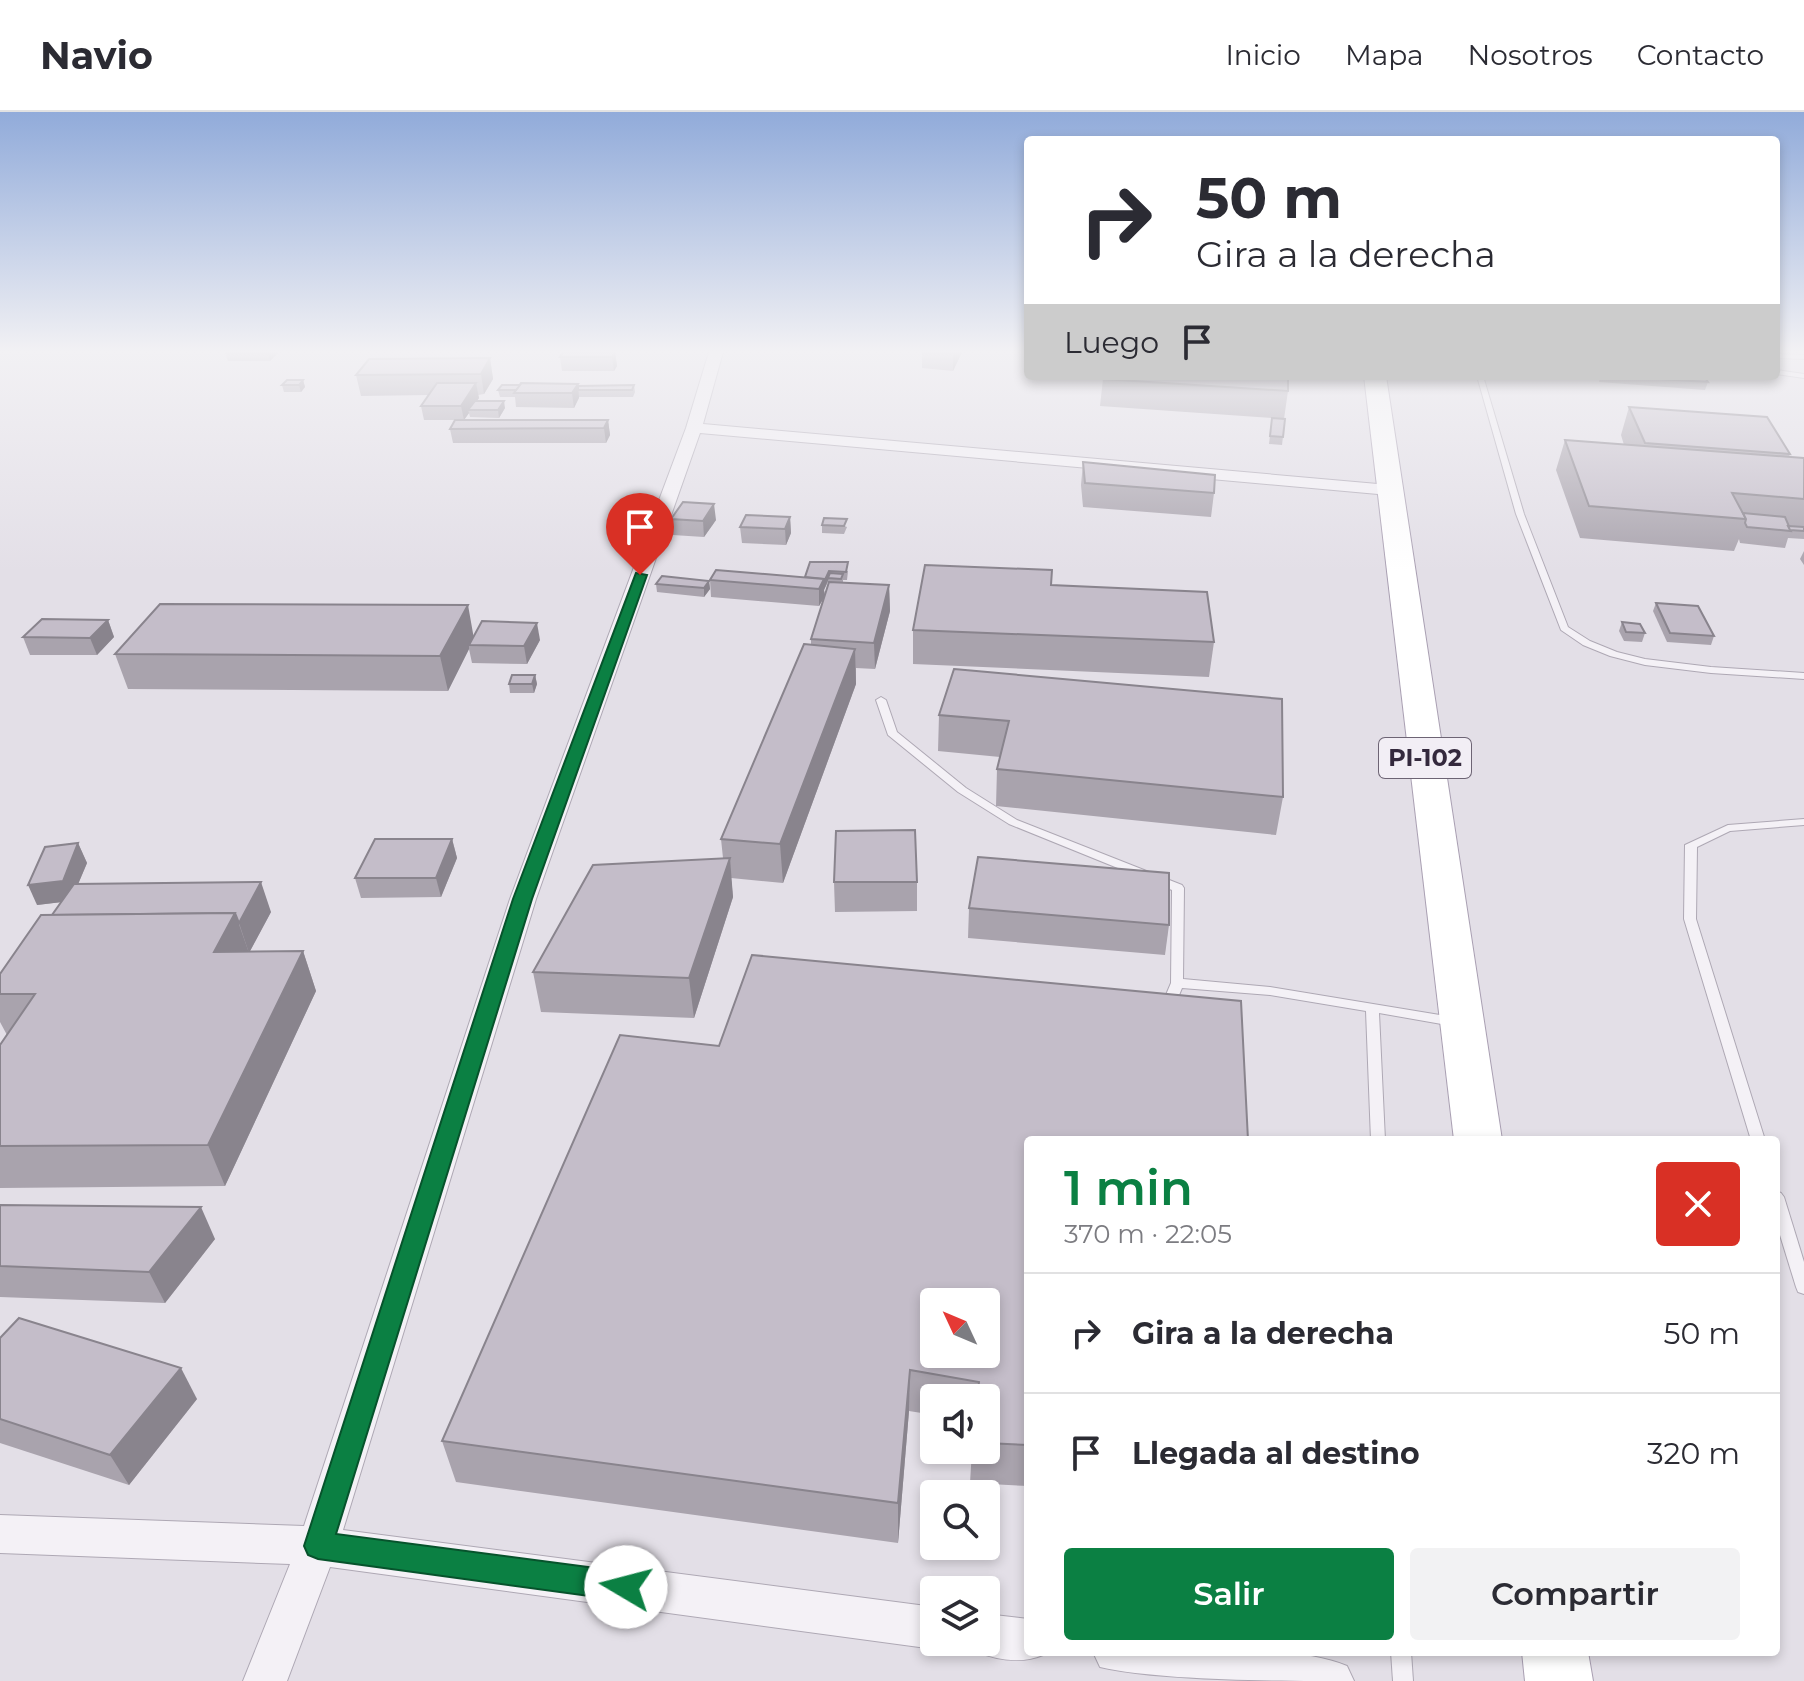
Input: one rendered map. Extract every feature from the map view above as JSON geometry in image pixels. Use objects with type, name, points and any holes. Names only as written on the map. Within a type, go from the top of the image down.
[{"type":"main road","name":"PI-102","points":[[1381,425],[1477,1136]]},
{"type":"main road","points":[[1556,1656],[1559,1681]]},
{"type":"street","points":[[265,1681],[318,1546],[523,899],[694,428],[1389,490]]},
{"type":"street","points":[[0,1534],[318,1546],[920,1626]]},
{"type":"street","points":[[1000,1637],[1024,1640]]},
{"type":"street","points":[[1145,1656],[1332,1681]]},
{"type":"lane","points":[[1494,425],[1520,514],[1564,628],[1577,640],[1626,660],[1804,676]]},
{"type":"lane","points":[[881,700],[892,733],[962,790],[1013,822],[1178,888],[1177,983],[1161,1023]]},
{"type":"lane","points":[[1757,1136],[1690,919],[1691,845],[1728,828],[1804,822]]},
{"type":"lane","points":[[1177,983],[1270,991],[1460,1022]]},
{"type":"lane","points":[[1372,1008],[1378,1136]]},
{"type":"lane","points":[[1780,1210],[1804,1287]]},
{"type":"lane","points":[[1401,1656],[1403,1681]]},
{"type":"building","points":[[452,425],[605,425],[604,428],[450,429]]},
{"type":"building","points":[[1271,425],[1284,425],[1283,437],[1270,436]]},
{"type":"building","points":[[1637,425],[1772,425],[1790,454],[1645,443]]},
{"type":"building","points":[[1565,440],[1804,458],[1804,499],[1732,493],[1746,519],[1589,506]]},
{"type":"building","points":[[1083,462],[1215,475],[1214,493],[1085,483]]},
{"type":"building","points":[[683,502],[714,504],[703,521],[671,519]]},
{"type":"building","points":[[1743,513],[1785,517],[1791,531],[1747,527]]},
{"type":"building","points":[[746,515],[790,517],[785,529],[740,527]]},
{"type":"building","points":[[824,518],[847,519],[844,526],[822,525]]},
{"type":"building","points":[[1788,526],[1804,527],[1804,531],[1790,530]]},
{"type":"building","points":[[810,562],[848,562],[846,572],[829,571],[824,582],[824,579],[805,577]]},
{"type":"building","points":[[925,565],[1052,570],[1051,585],[1207,592],[1214,642],[913,630]]},
{"type":"building","points":[[716,570],[824,579],[819,589],[710,580]]},
{"type":"building","points":[[830,573],[843,574],[841,579],[828,578]]},
{"type":"building","points":[[662,576],[709,581],[704,588],[656,584]]},
{"type":"building","points":[[829,582],[889,585],[874,643],[811,639]]},
{"type":"building","points":[[1656,603],[1698,606],[1714,636],[1670,633]]},
{"type":"building","points":[[160,604],[468,605],[440,656],[115,654]]},
{"type":"building","points":[[42,619],[108,620],[90,638],[23,637]]},
{"type":"building","points":[[482,621],[537,623],[524,646],[469,645]]},
{"type":"building","points":[[1622,622],[1640,624],[1645,633],[1626,632]]},
{"type":"building","points":[[804,644],[855,649],[780,844],[721,839]]},
{"type":"building","points":[[954,669],[1282,699],[1283,797],[997,769],[1009,721],[939,715]]},
{"type":"building","points":[[512,675],[535,675],[532,684],[509,684]]},
{"type":"building","points":[[915,830],[917,882],[834,882],[836,831]]},
{"type":"building","points":[[375,839],[452,839],[436,878],[355,878]]},
{"type":"building","points":[[78,843],[63,881],[28,885],[45,847]]},
{"type":"building","points":[[978,857],[1169,873],[1169,925],[969,908]]},
{"type":"building","points":[[730,858],[689,978],[533,972],[593,865]]},
{"type":"building","points":[[261,882],[239,923],[235,913],[52,915],[74,884]]},
{"type":"building","points":[[235,913],[214,952],[303,951],[208,1145],[0,1146],[0,1045],[35,994],[0,994],[0,974],[41,915]]},
{"type":"building","points":[[752,955],[1241,1001],[1248,1136],[1024,1136],[1024,1445],[1000,1444],[1000,1384],[979,1384],[910,1370],[898,1503],[442,1441],[620,1035],[719,1046]]},
{"type":"building","points":[[0,1205],[201,1207],[149,1272],[0,1266]]},
{"type":"building","points":[[19,1318],[181,1368],[110,1455],[0,1419],[0,1338]]},
{"type":"route","points":[[626,1587],[318,1546],[523,899],[640,575]]}]
